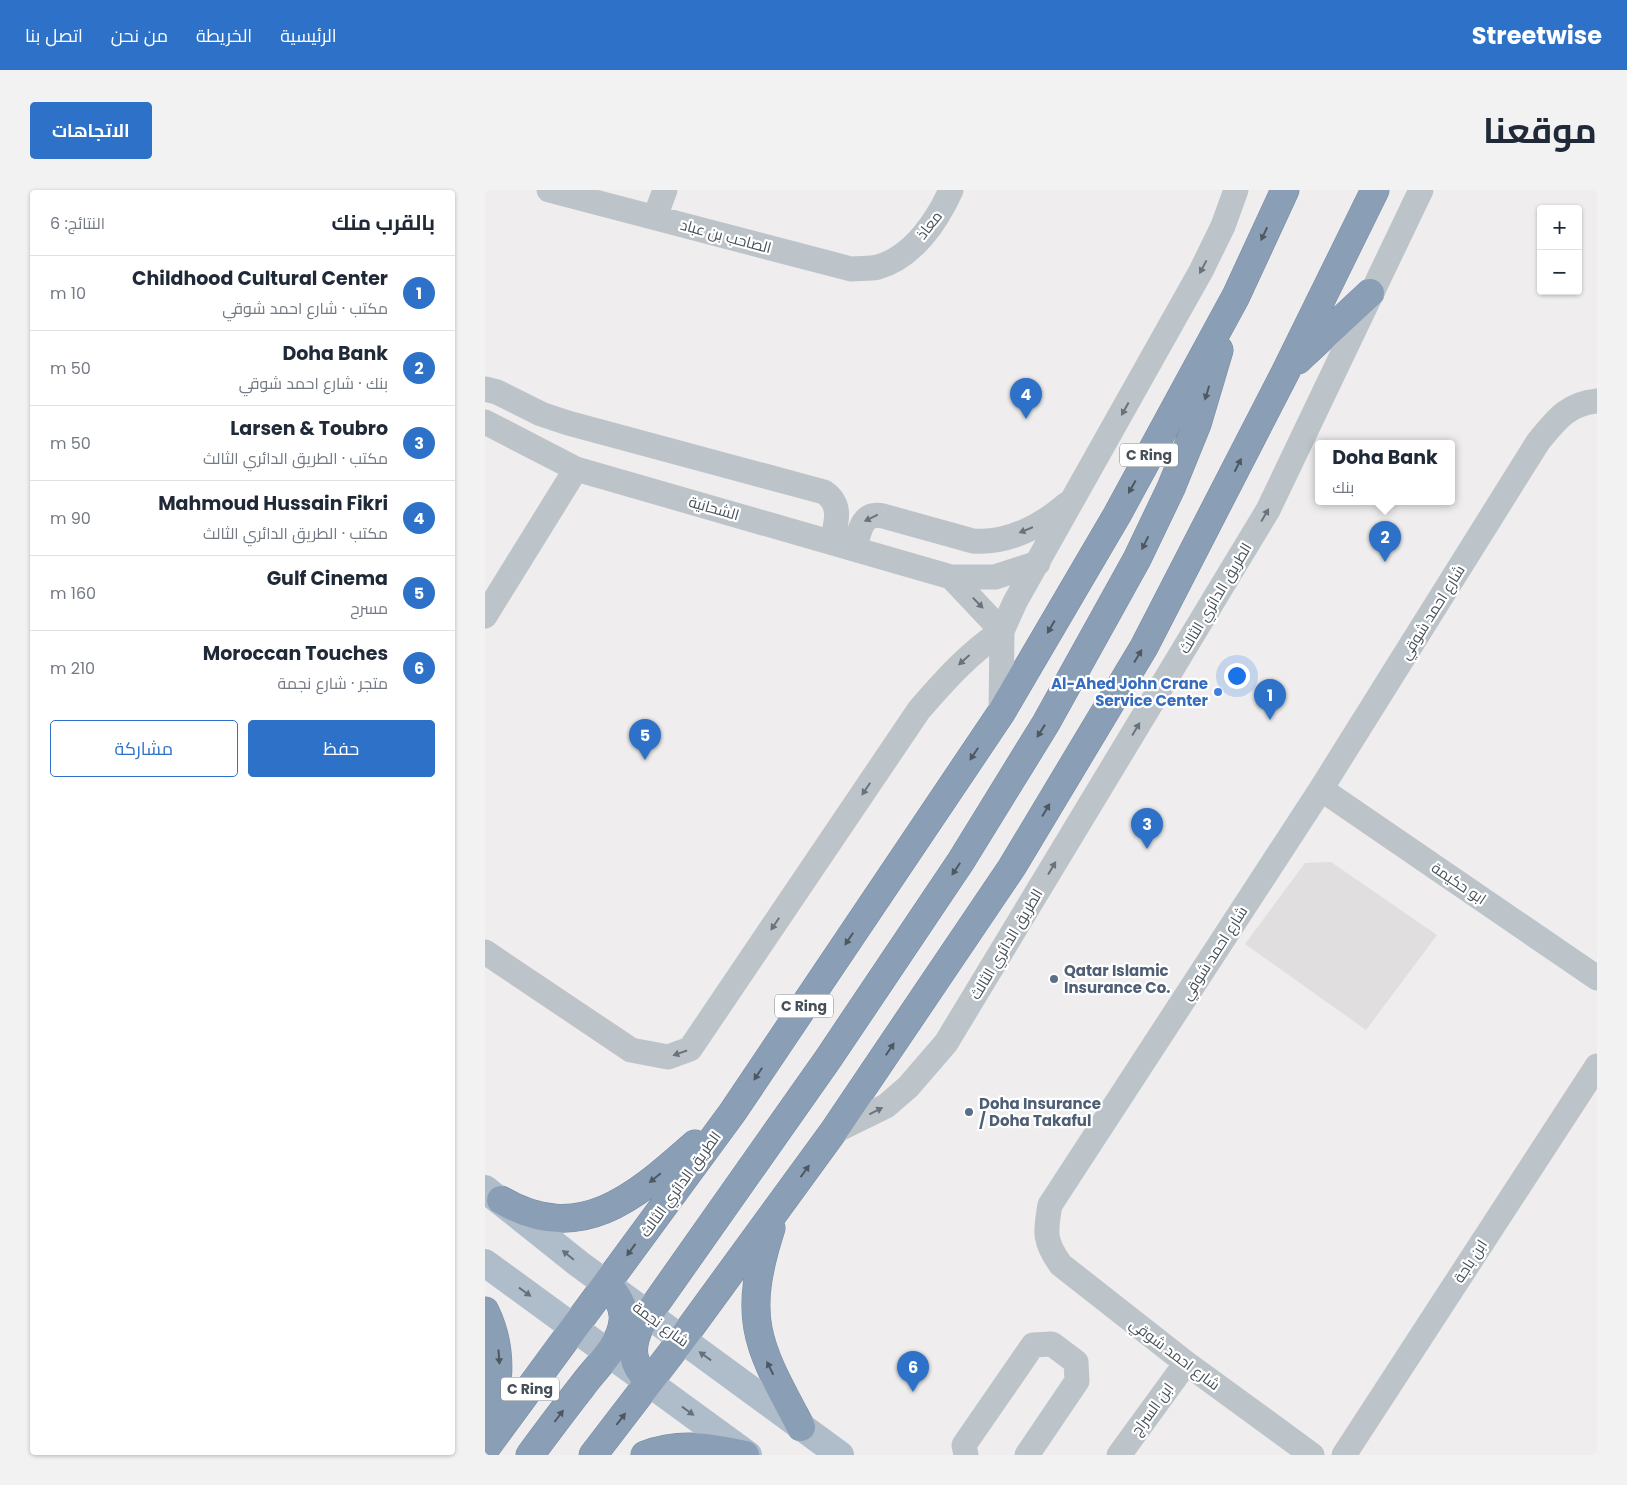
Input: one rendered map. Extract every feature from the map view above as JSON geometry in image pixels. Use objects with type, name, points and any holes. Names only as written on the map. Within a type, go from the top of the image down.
[{"type":"highway","name":"الطريق الدائري الثالث","points":[[485,1449],[732,1112],[1001,713],[1117,515],[1236,296],[1285,190]]},
{"type":"highway","name":"الطريق الدائري الثالث","points":[[593,1455],[682,1339],[833,1132],[1012,867],[1139,655],[1286,371],[1375,190]]},
{"type":"highway","points":[[1286,371],[1370,293]]},
{"type":"highway","points":[[649,1382],[634,1362],[632,1348],[636,1333],[685,1260],[828,1059],[950,878],[1046,723],[1137,559],[1171,488],[1197,424],[1236,296]]},
{"type":"highway","points":[[493,1194],[523,1213],[546,1218],[577,1218],[606,1209],[647,1186],[732,1112]]},
{"type":"highway","points":[[778,1209],[757,1282],[756,1324],[765,1358],[801,1427]]},
{"type":"highway","points":[[685,1260],[684,1269],[694,1285],[702,1289],[721,1286]]},
{"type":"highway","points":[[530,1455],[608,1352],[619,1334],[623,1320],[620,1301],[607,1284]]},
{"type":"highway","points":[[485,1311],[495,1334],[499,1368],[496,1393],[485,1433]]},
{"type":"highway","points":[[645,1455],[664,1449],[745,1455]]},
{"type":"main road","name":"شارع نجمة","points":[[493,1194],[607,1284],[840,1455]]},
{"type":"main road","points":[[485,1263],[749,1455]]},
{"type":"street","name":"الصاحب بن عباد","points":[[549,190],[851,269],[878,267],[903,256]]},
{"type":"street","points":[[655,217],[665,190]]},
{"type":"street","name":"معاذ","points":[[903,256],[924,234],[944,205],[951,190]]},
{"type":"street","points":[[1001,713],[1002,630],[1015,602],[1201,271],[1223,226],[1236,190]]},
{"type":"street","name":"الطريق الدائري الثالث","points":[[833,1132],[886,1106],[909,1087],[945,1043],[1268,510],[1370,293],[1421,190]]},
{"type":"street","points":[[485,389],[497,392],[541,414],[568,423],[824,492],[835,503],[843,545]]},
{"type":"street","name":"شارع احمد شوقي","points":[[1312,1455],[1061,1266],[1051,1252],[1045,1232],[1050,1205],[1321,789],[1538,442],[1560,416],[1581,402],[1597,401]]},
{"type":"street","name":"الشحانية","points":[[485,422],[576,469],[951,577],[995,577],[1038,563]]},
{"type":"street","points":[[485,616],[576,469]]},
{"type":"street","points":[[843,545],[863,522],[878,514],[973,541],[993,541],[1039,525],[1054,516],[1079,491]]},
{"type":"street","name":"الشحانية","points":[[951,577],[1002,630]]},
{"type":"street","points":[[485,952],[631,1050],[668,1057],[690,1049],[919,710],[954,669],[979,646],[1002,630]]},
{"type":"street","name":"ابو حكيمة","points":[[1321,789],[1597,978]]},
{"type":"street","name":"ابن باجة","points":[[1344,1455],[1597,1066]]},
{"type":"street","points":[[966,1455],[964,1445],[1033,1345],[1052,1344],[1076,1362],[1077,1381],[1027,1455]]},
{"type":"street","name":"ابن السراج","points":[[1119,1455],[1186,1362]]},
{"type":"shaded area","points":[[1331,862],[1437,935],[1366,1030],[1245,944],[1305,863]]},
{"type":"place","name":"Mahmoud Hussain Fikri","points":[[1026,419]]},
{"type":"place","name":"Doha Bank","points":[[1385,562]]},
{"type":"place","name":"Al-Ahed John Crane Service Center","points":[[1218,692]]},
{"type":"place","name":"Childhood Cultural Center","points":[[1270,720]]},
{"type":"place","name":"Gulf Cinema","points":[[645,760]]},
{"type":"place","name":"Larsen & Toubro","points":[[1147,849]]},
{"type":"place","name":"Qatar Islamic Insurance Co.","points":[[1054,979]]},
{"type":"place","name":"Doha Insurance / Doha Takaful","points":[[969,1112]]},
{"type":"place","name":"Moroccan Touches","points":[[913,1392]]}]
